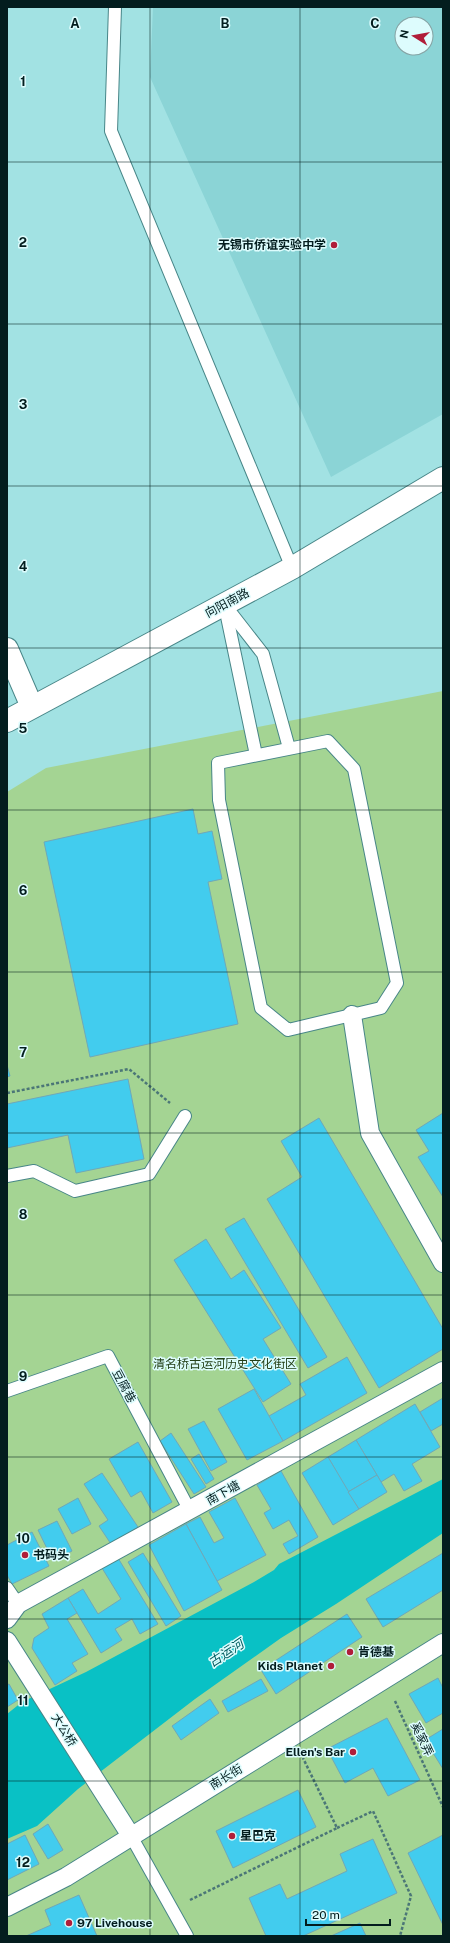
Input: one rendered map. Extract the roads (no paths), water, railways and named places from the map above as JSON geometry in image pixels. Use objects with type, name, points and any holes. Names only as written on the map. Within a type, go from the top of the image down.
[{"type":"street","name":"向阳南路","points":[[7,721],[32,706],[292,568],[443,478]]},
{"type":"street","points":[[7,649],[32,706]]},
{"type":"street","points":[[352,1015],[370,1133],[443,1263]]},
{"type":"street","name":"南下塘","points":[[7,1619],[18,1604],[443,1371]]},
{"type":"street","name":"大公桥","points":[[7,1641],[22,1662],[130,1836]]},
{"type":"street","name":"南长街","points":[[7,1906],[66,1877],[443,1643]]},
{"type":"lane","points":[[115,7],[111,131],[292,568]]},
{"type":"lane","points":[[224,604],[263,654],[290,748]]},
{"type":"lane","points":[[224,604],[256,755]]},
{"type":"lane","points":[[328,741],[354,769],[397,983],[381,1008],[288,1030],[261,1008],[219,800],[218,763],[256,755],[328,741]]},
{"type":"lane","points":[[7,1176],[34,1171],[75,1191],[149,1174],[184,1116]]},
{"type":"lane","name":"豆腐巷","points":[[7,1391],[108,1356],[190,1511]]},
{"type":"lane","points":[[7,1588],[18,1604]]},
{"type":"lane","points":[[130,1836],[187,1936]]},
{"type":"water","name":"古运河","points":[[443,1479],[443,1533],[336,1604],[281,1638],[195,1699],[78,1789],[37,1826],[7,1839],[7,1714],[22,1702],[86,1672],[254,1582],[274,1570],[279,1564]]},
{"type":"place","name":"无锡市侨谊实验中学","points":[[334,245]]},
{"type":"place","name":"书码头","points":[[25,1555]]},
{"type":"place","name":"肯德基","points":[[350,1652]]},
{"type":"place","name":"Kids Planet","points":[[331,1666]]},
{"type":"place","name":"Ellen's Bar","points":[[353,1752]]},
{"type":"place","name":"星巴克","points":[[232,1836]]},
{"type":"place","name":"97 Livehouse","points":[[69,1923]]},
{"type":"park label","name":"清名桥古运河历史文化街区","points":[[225,1364]]}]
